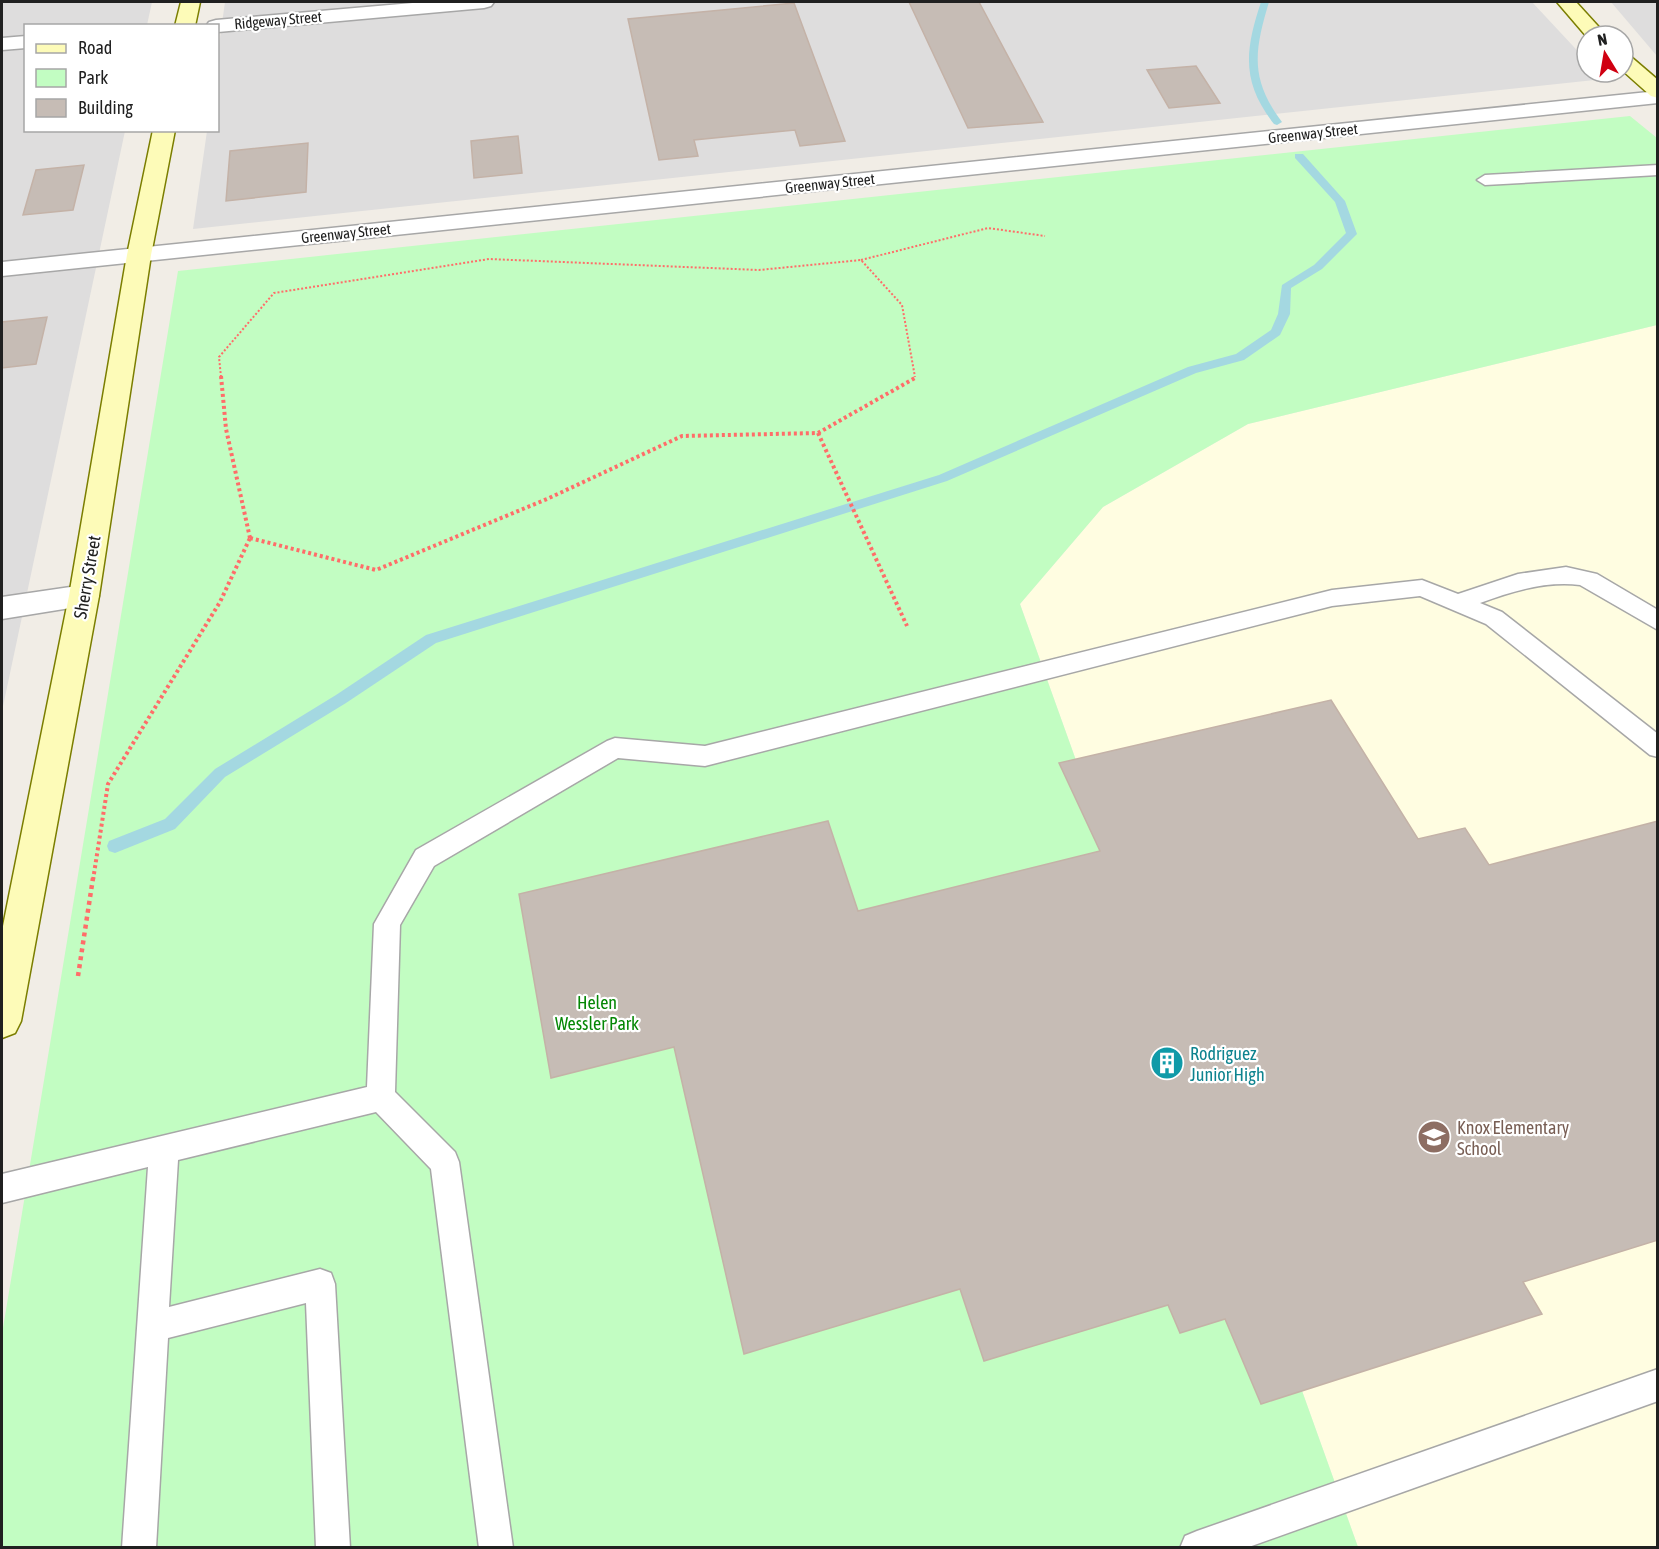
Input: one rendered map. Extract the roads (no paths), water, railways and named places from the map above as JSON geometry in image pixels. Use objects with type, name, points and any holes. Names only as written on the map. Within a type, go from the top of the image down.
[{"type":"street","points":[[185,24],[190,2]]},
{"type":"street","name":"Ridgeway Street","points":[[219,26],[484,2]]},
{"type":"street","points":[[1566,2],[1586,24]]},
{"type":"street","points":[[2,44],[24,42]]},
{"type":"street","points":[[1635,71],[1658,92]]},
{"type":"street","name":"Greenway Street","points":[[2,269],[1658,97]]},
{"type":"street","name":"Sherry Street","points":[[2,1021],[84,596],[139,255],[164,132]]},
{"type":"street","points":[[2,608],[84,596]]},
{"type":"lane","points":[[1485,180],[1658,170]]},
{"type":"lane","points":[[1457,603],[1535,577],[1583,577],[1641,609],[1658,622]]},
{"type":"lane","points":[[496,1548],[446,1162],[381,1097],[387,924],[425,858],[615,748],[705,756],[1332,598],[1422,588],[1494,618],[1658,748]]},
{"type":"lane","points":[[2,1188],[381,1097]]},
{"type":"lane","points":[[139,1548],[164,1149]]},
{"type":"lane","points":[[152,1327],[320,1284],[333,1548]]},
{"type":"lane","points":[[1197,1548],[1658,1385]]},
{"type":"waterway","points":[[1265,2],[1256,36],[1253,70],[1260,98],[1277,122]]},
{"type":"waterway","points":[[115,846],[170,824],[220,773],[341,699],[431,639],[943,478],[1192,370],[1240,357],[1276,332],[1284,314],[1286,287],[1318,267],[1352,234],[1340,201],[1299,156]]},
{"type":"place","name":"Rodriguez Junior High","points":[[1167,1063]]},
{"type":"place","name":"Knox Elementary School","points":[[1434,1137]]},
{"type":"park label","name":"Helen Wessler Park","points":[[597,1012]]}]
